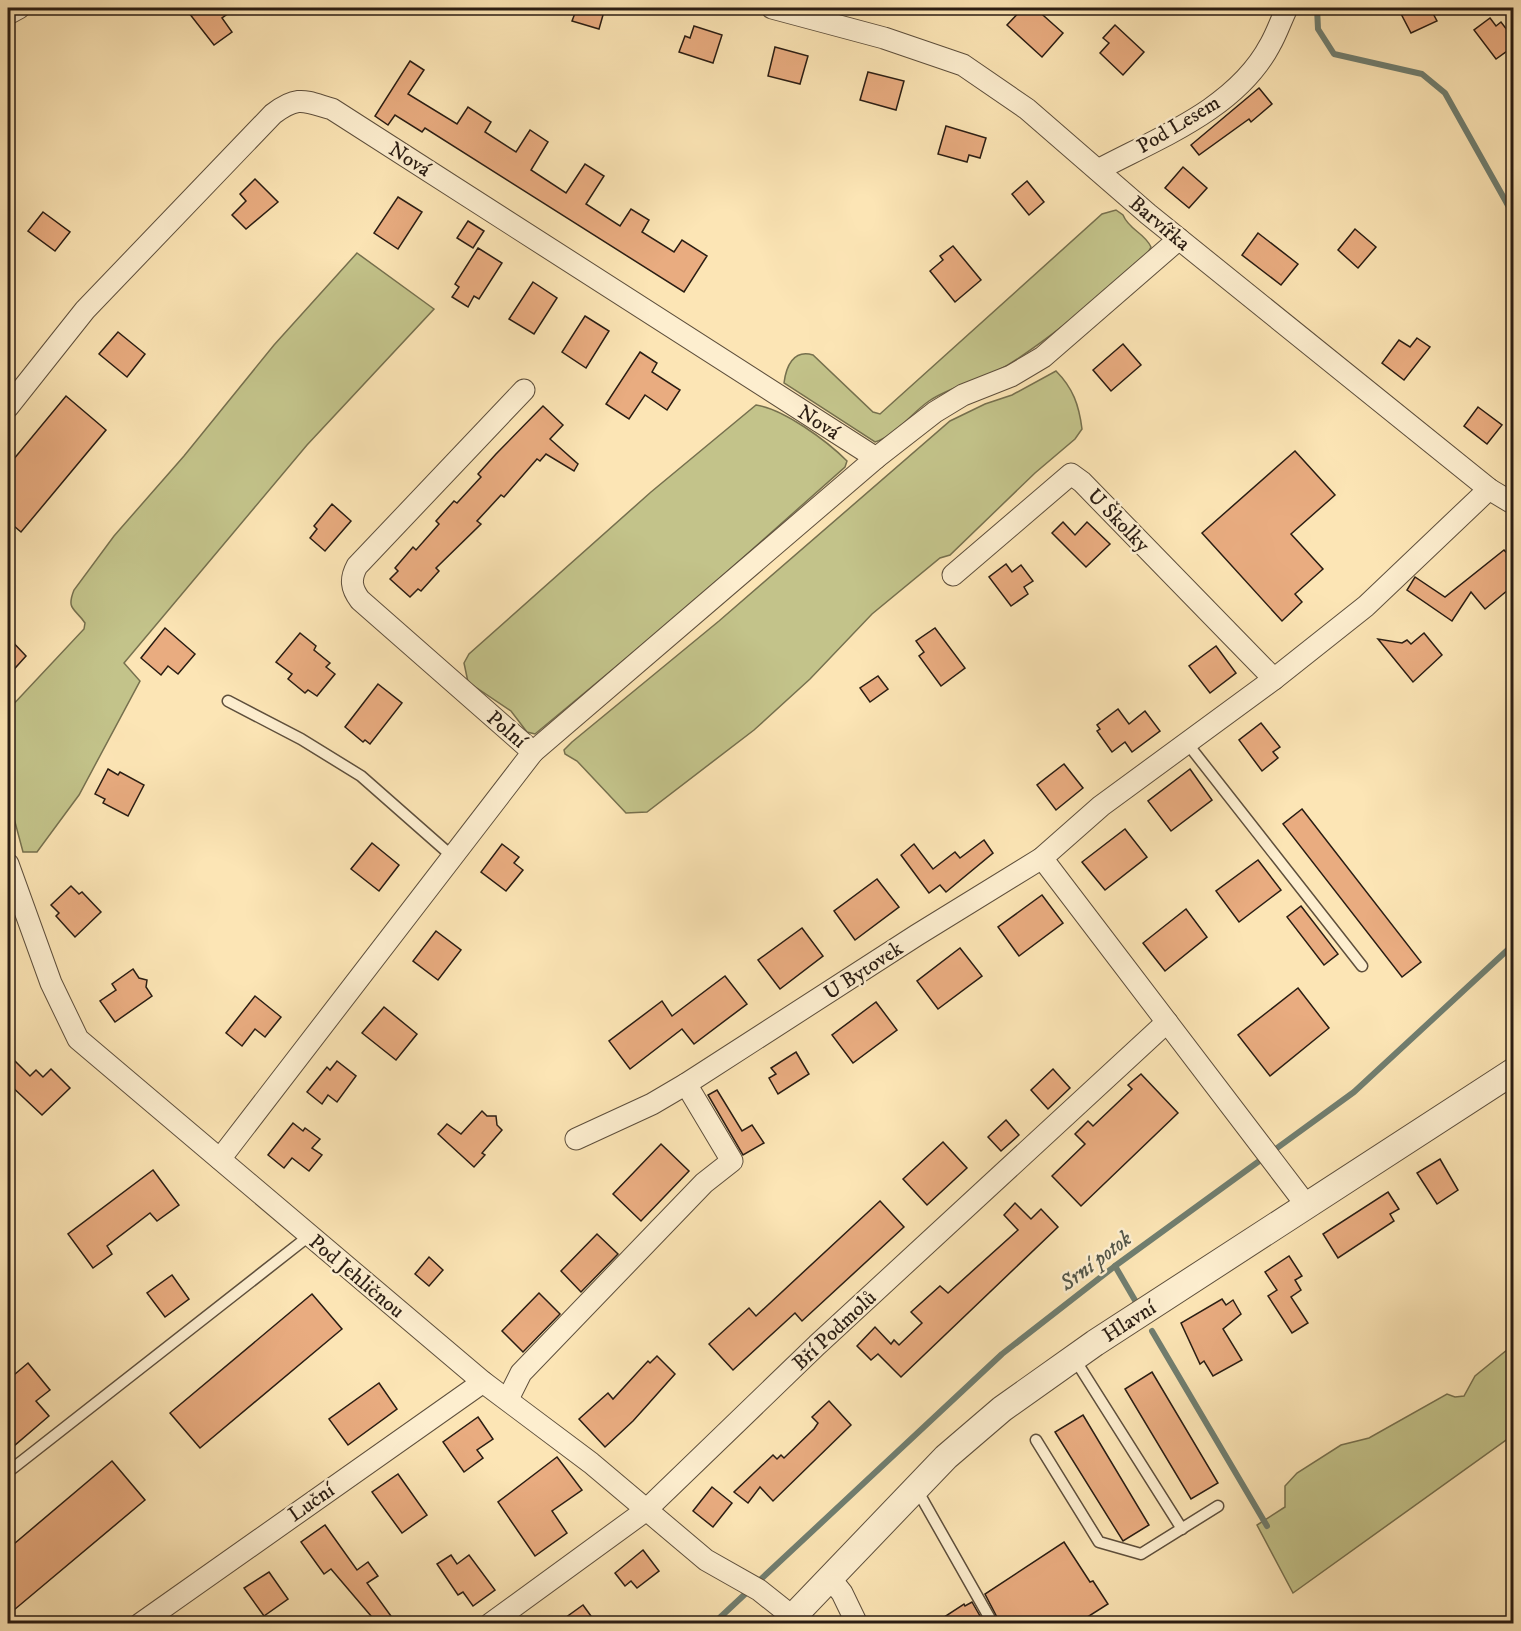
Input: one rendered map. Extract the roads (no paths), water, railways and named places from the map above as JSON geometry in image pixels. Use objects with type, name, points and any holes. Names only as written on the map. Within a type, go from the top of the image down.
[{"type":"street","points":[[8,14],[19,8]]},
{"type":"street","name":"Barvířka","points":[[772,8],[884,38],[963,65],[1027,109],[1179,239],[1489,489],[1514,504]]},
{"type":"street","name":"Pod Lesem","points":[[1098,170],[1187,123],[1228,94],[1270,46],[1287,8]]},
{"type":"street","name":"Nová","points":[[8,407],[85,310],[273,114],[289,102],[304,100],[332,109],[876,458]]},
{"type":"street","points":[[533,752],[876,458],[935,412],[963,395],[1011,376],[1044,357],[1179,239]]},
{"type":"street","name":"Polní","points":[[219,1159],[533,752],[360,600],[354,591],[352,581],[357,566],[524,390]]},
{"type":"street","name":"U Školky","points":[[953,574],[1071,474],[1082,482],[1274,680]]},
{"type":"street","points":[[1307,1206],[1042,858],[1101,806],[1274,680],[1366,606],[1489,489]]},
{"type":"street","name":"U Bytovek","points":[[576,1138],[652,1104],[686,1084],[917,935],[1042,858]]},
{"type":"street","name":"Pod Jehličnou","points":[[8,864],[51,983],[78,1039],[483,1382],[591,1463],[645,1511],[706,1560],[759,1590],[789,1620]]},
{"type":"street","name":"Bří Podmolů","points":[[490,1623],[645,1511],[817,1345],[1167,1022]]},
{"type":"street","name":"Hlavní","points":[[789,1620],[916,1487],[980,1426],[1074,1358],[1514,1071]]},
{"type":"street","points":[[508,1399],[521,1373],[704,1184],[732,1161],[686,1084]]},
{"type":"street","name":"Luční","points":[[140,1623],[483,1382]]},
{"type":"street","points":[[830,1578],[842,1593],[857,1623]]},
{"type":"lane","points":[[228,701],[301,739],[361,776],[453,857]]},
{"type":"lane","points":[[1187,743],[1362,966]]},
{"type":"lane","points":[[8,1472],[309,1236]]},
{"type":"lane","points":[[1074,1358],[1182,1529]]},
{"type":"lane","points":[[1036,1440],[1099,1542],[1141,1554],[1218,1506]]},
{"type":"lane","points":[[916,1487],[993,1623]]},
{"type":"waterway","points":[[1317,8],[1318,29],[1334,54],[1422,74],[1445,93],[1514,216]]},
{"type":"waterway","name":"Srní potok","points":[[713,1624],[1002,1354],[1115,1266],[1354,1092],[1514,944]]},
{"type":"waterway","points":[[1115,1266],[1136,1302]]},
{"type":"waterway","points":[[1152,1331],[1267,1526]]}]
